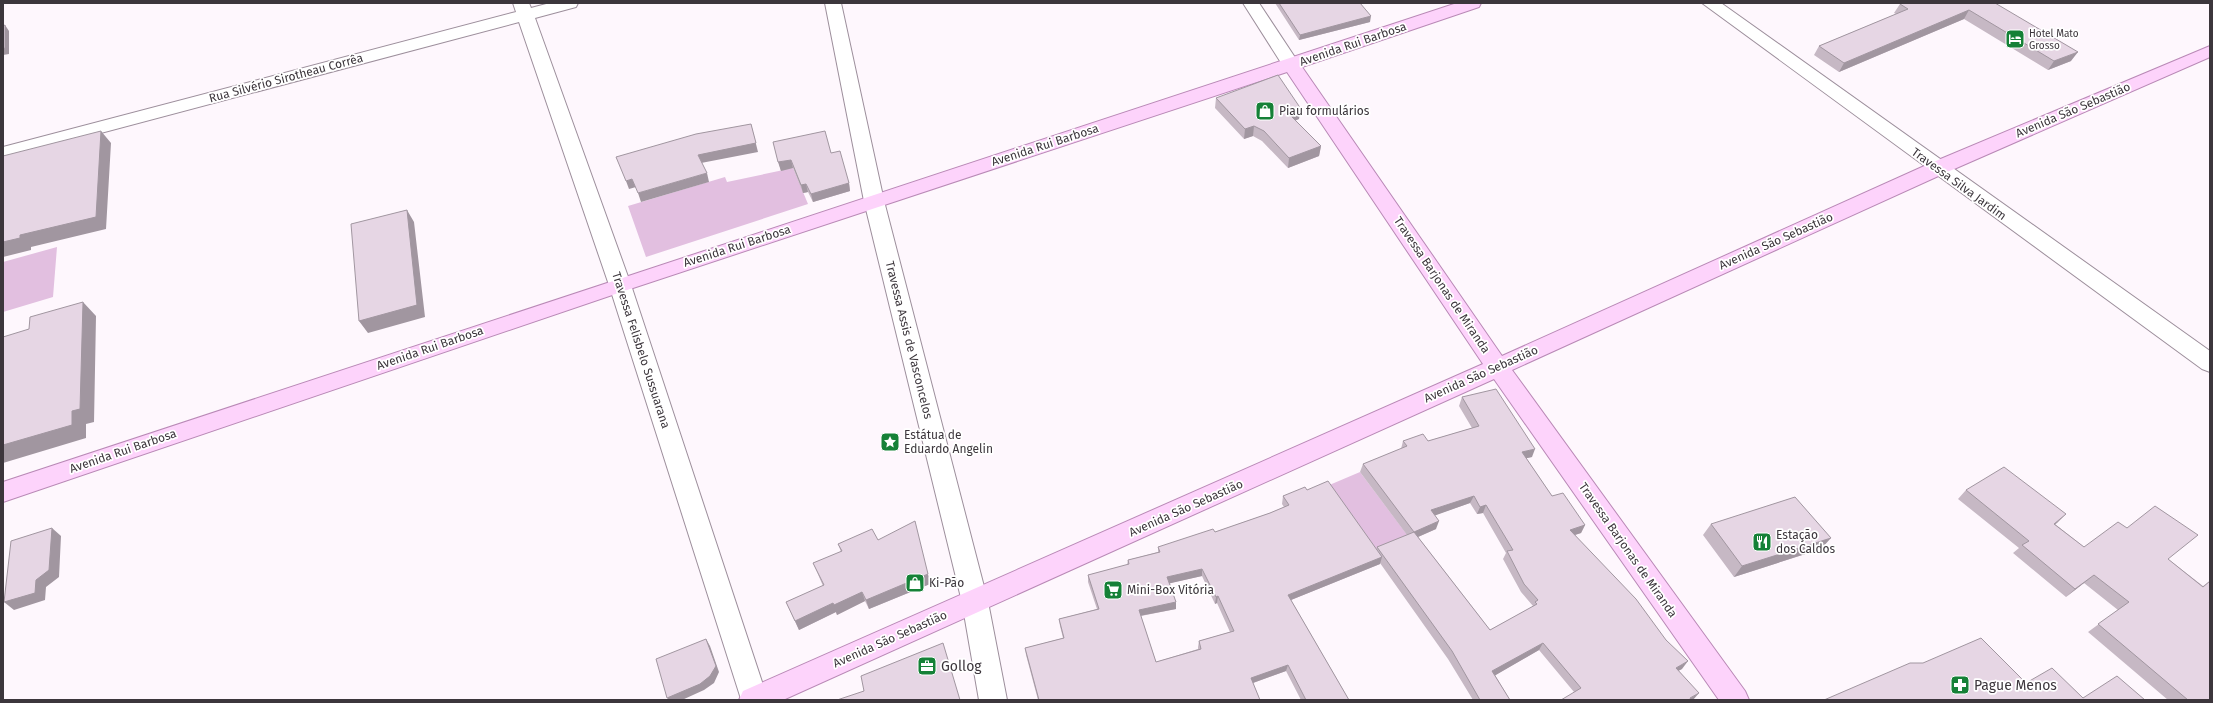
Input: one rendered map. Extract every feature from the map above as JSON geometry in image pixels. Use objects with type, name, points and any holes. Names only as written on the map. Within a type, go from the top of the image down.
[{"type":"main road","name":"Avenida Rui Barbosa","points":[[3,492],[620,284],[1291,65],[1473,3]]},
{"type":"main road","name":"Avenida São Sebastião","points":[[754,700],[1230,488],[1497,366],[1938,168],[2210,51]]},
{"type":"main road","name":"Travessa Barjonas de Miranda","points":[[1291,65],[1497,366],[1734,700]]},
{"type":"street","name":"Rua Silvério Sirotheau Corrêa","points":[[3,153],[523,9],[570,3]]},
{"type":"street","name":"Travessa Assis de Vasconcelos","points":[[833,3],[874,201],[975,602],[993,700]]},
{"type":"street","name":"Travessa Barjonas de Miranda","points":[[1251,3],[1291,65]]},
{"type":"street","name":"Travessa Silva Jardim","points":[[1710,3],[2210,363]]},
{"type":"street","name":"Travessa Felisbelo Sussuarana","points":[[523,9],[620,284],[754,700]]},
{"type":"shaded area","points":[[793,168],[808,204],[646,257],[628,206],[725,177],[727,182]]},
{"type":"shaded area","points":[[57,247],[53,297],[3,312],[3,262]]},
{"type":"shaded area","points":[[1360,472],[1411,540],[1375,555],[1327,486]]},
{"type":"building","points":[[1279,3],[1360,3],[1371,16],[1300,35]]},
{"type":"building","points":[[1995,3],[2078,52],[2054,61],[1969,10],[1844,63],[1819,46],[1908,9],[1900,4]]},
{"type":"building","points":[[5,25],[5,48],[3,49],[3,26]]},
{"type":"building","points":[[1278,75],[1301,109],[1288,113],[1321,146],[1289,158],[1264,131],[1254,126],[1245,129],[1216,98]]},
{"type":"building","points":[[751,124],[756,143],[698,155],[707,173],[638,193],[632,179],[626,181],[616,157],[696,134]]},
{"type":"building","points":[[101,131],[96,217],[20,235],[20,238],[3,242],[3,156]]},
{"type":"building","points":[[825,131],[831,153],[840,151],[849,183],[811,194],[806,184],[801,185],[791,160],[778,162],[773,142]]},
{"type":"building","points":[[407,210],[417,305],[359,321],[351,224]]},
{"type":"building","points":[[83,302],[80,409],[72,411],[72,425],[3,445],[3,337],[29,329],[30,317]]},
{"type":"building","points":[[1496,389],[1535,449],[1522,452],[1552,496],[1563,493],[1585,525],[1570,530],[1636,599],[1666,640],[1688,661],[1676,668],[1699,693],[1690,698],[1691,700],[1561,700],[1581,688],[1543,643],[1492,671],[1510,700],[1480,700],[1452,651],[1377,547],[1414,532],[1363,464],[1407,446],[1403,441],[1423,434],[1428,441],[1479,426],[1462,397]],"holes":[[[1474,496],[1480,507],[1486,505],[1513,550],[1507,551],[1524,584],[1538,600],[1535,602],[1537,604],[1490,630],[1414,532],[1439,521],[1431,510]]]},
{"type":"building","points":[[2004,467],[2066,514],[2054,524],[2084,547],[2118,522],[2127,528],[2155,506],[2198,535],[2168,559],[2203,587],[2210,581],[2210,700],[2188,700],[2098,624],[2129,602],[2094,575],[2075,589],[2022,545],[2029,541],[1966,490]]},
{"type":"building","points":[[1328,481],[1382,557],[1288,595],[1349,700],[1306,700],[1288,665],[1251,678],[1260,700],[1039,700],[1025,648],[1064,638],[1059,619],[1099,609],[1088,575],[1129,564],[1128,560],[1160,552],[1158,547],[1213,529],[1215,532],[1270,513],[1289,505],[1283,496],[1305,487],[1307,490]],"holes":[[[1202,569],[1216,597],[1218,596],[1234,631],[1199,641],[1201,649],[1156,662],[1139,610],[1176,602],[1167,577]]]},
{"type":"building","name":"Estação dos Caldos","points":[[1795,497],[1831,538],[1742,566],[1711,524]]},
{"type":"building","points":[[915,521],[928,574],[866,600],[862,592],[834,605],[833,603],[795,621],[786,602],[824,585],[813,563],[842,551],[838,544],[872,529],[878,540]]},
{"type":"building","points":[[52,528],[49,570],[36,580],[35,593],[4,602],[11,541]]},
{"type":"building","points":[[1981,638],[2026,683],[2052,668],[2083,698],[2117,676],[2145,700],[1824,700],[1910,663],[1923,663]]},
{"type":"building","points":[[706,639],[716,666],[710,676],[700,684],[667,698],[656,659]]},
{"type":"building","points":[[943,643],[960,700],[837,700],[864,691],[861,676]]},
{"type":"place","name":"Hotel Mato Grosso","points":[[2015,39]]},
{"type":"place","name":"Piau formulários","points":[[1265,111]]},
{"type":"place","name":"Estátua de Eduardo Angelin","points":[[890,442]]},
{"type":"place","name":"Estação dos Caldos","points":[[1762,542]]},
{"type":"place","name":"Ki-Pão","points":[[915,583]]},
{"type":"place","name":"Mini-Box Vitória","points":[[1113,590]]},
{"type":"place","name":"Gollog","points":[[927,666]]},
{"type":"place","name":"Pague Menos","points":[[1960,685]]}]
